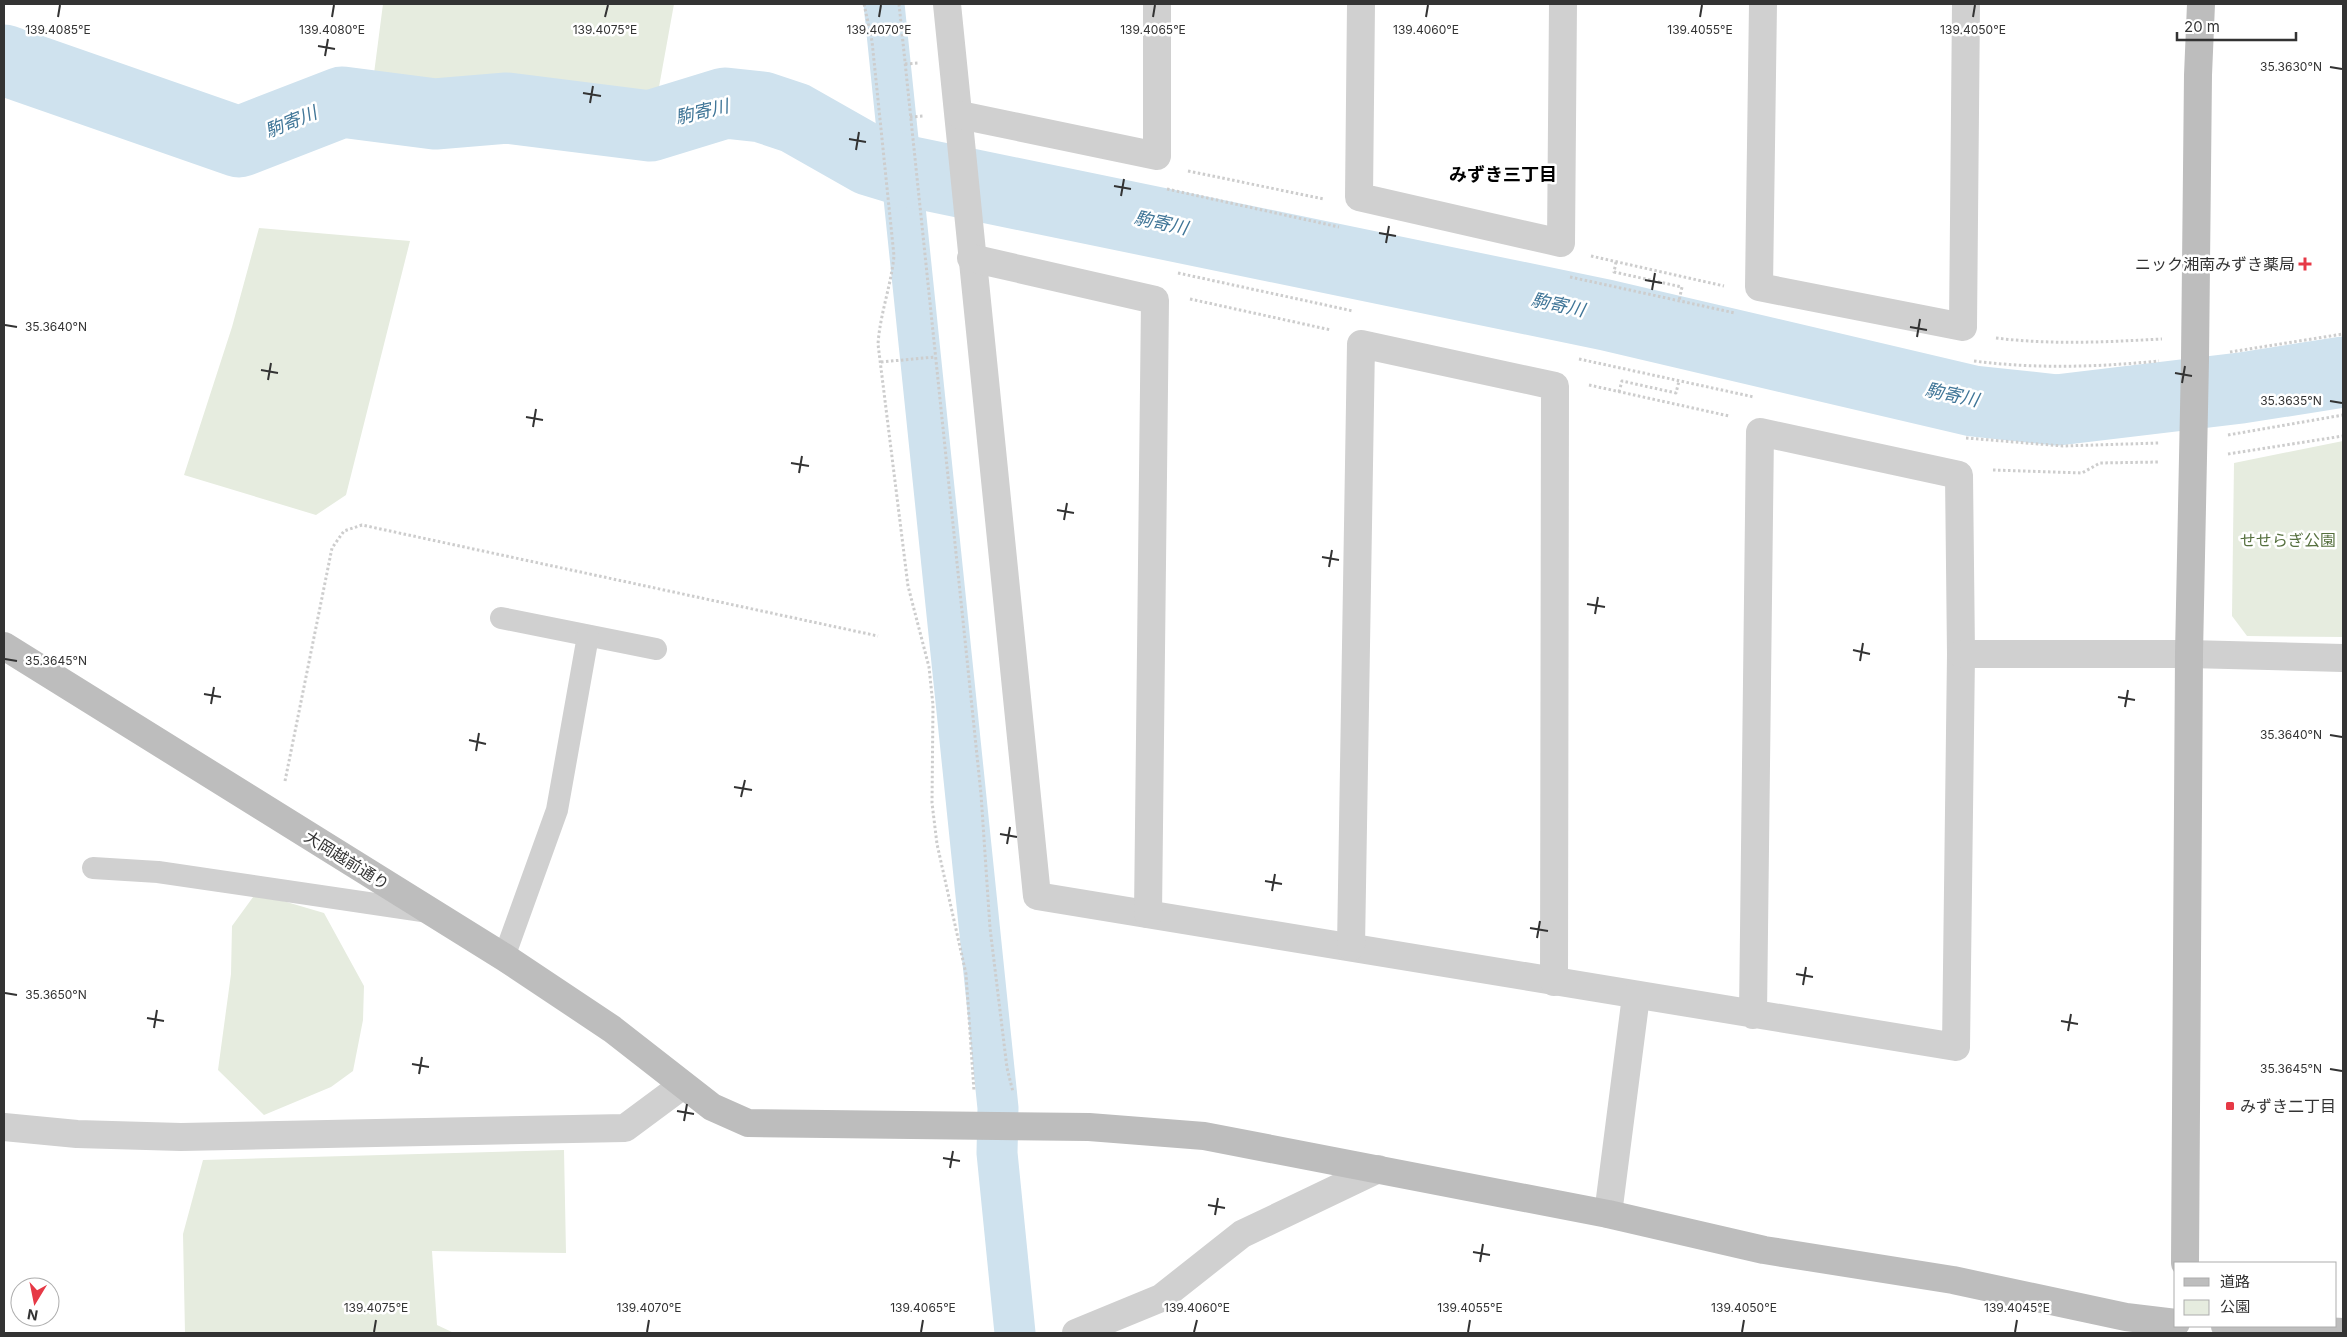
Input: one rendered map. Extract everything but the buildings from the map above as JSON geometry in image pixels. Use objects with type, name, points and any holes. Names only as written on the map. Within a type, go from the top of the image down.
[{"type":"street","points":[[947,4],[960,115],[971,258],[1037,896],[1636,996],[1753,1015],[1956,1047],[1961,654],[1959,475],[1760,432],[1753,1015]]},
{"type":"street","points":[[960,115],[1157,156],[1157,4]]},
{"type":"street","points":[[1361,4],[1359,198],[1561,243],[1563,4]]},
{"type":"street","points":[[1763,4],[1760,287],[1963,327],[1966,4]]},
{"type":"street","points":[[2184,1262],[2189,654],[2194,443],[2198,75],[2201,4]]},
{"type":"street","points":[[971,258],[1155,300],[1148,914]]},
{"type":"street","points":[[1351,947],[1361,344],[1555,386],[1554,982]]},
{"type":"street","name":"大岡越前通り","points":[[4,646],[504,957],[612,1029],[683,1086],[712,1106],[748,1123],[1089,1127],[1204,1136],[1608,1214],[1764,1250],[1953,1280],[2126,1325],[2174,1322]]},
{"type":"street","points":[[1961,654],[2189,654],[2343,658]]},
{"type":"street","points":[[1608,1214],[1636,996]]},
{"type":"street","points":[[4,1127],[78,1134],[182,1137],[625,1128],[683,1086]]},
{"type":"street","points":[[1076,1333],[1162,1298],[1242,1234],[1378,1169]]},
{"type":"street","points":[[2245,1327],[2343,1332]]},
{"type":"lane","points":[[500,618],[656,649]]},
{"type":"lane","points":[[504,957],[556,810],[588,636]]},
{"type":"lane","points":[[93,868],[158,872],[432,913]]},
{"type":"path","points":[[864,4],[872,41],[894,256],[892,281],[879,327],[881,362],[908,586],[929,667],[933,705],[932,803],[937,844],[966,974],[974,1096]]},
{"type":"path","points":[[899,4],[981,794],[990,928],[1007,1068],[1014,1096]]},
{"type":"path","points":[[1157,156],[1176,168],[1338,202],[1359,198]]},
{"type":"path","points":[[1561,243],[1580,254],[1741,290],[1760,287]]},
{"type":"path","points":[[1616,262],[1614,272],[1682,287],[1679,301]]},
{"type":"path","points":[[1155,300],[1175,296],[1334,331],[1361,344]]},
{"type":"path","points":[[1963,327],[1980,336],[2028,342],[2074,344],[2165,339]]},
{"type":"path","points":[[2222,354],[2343,334]]},
{"type":"path","points":[[881,362],[935,357]]},
{"type":"path","points":[[1619,392],[1622,381],[1676,393],[1679,381]]},
{"type":"path","points":[[1555,386],[1577,383],[1738,418],[1760,432]]},
{"type":"path","points":[[2220,437],[2343,415]]},
{"type":"path","points":[[2220,456],[2343,436]]},
{"type":"path","points":[[1959,475],[1978,470],[2082,472],[2100,463],[2165,462]]},
{"type":"green space","points":[[383,4],[674,4],[655,109],[502,92],[434,97],[372,89]]},
{"type":"green space","points":[[259,228],[410,241],[346,495],[316,515],[184,475],[232,327]]},
{"type":"green space","name":"せせらぎ公園","points":[[2343,441],[2343,637],[2247,636],[2232,616],[2234,463]]},
{"type":"green space","points":[[256,893],[324,913],[364,986],[363,1020],[353,1071],[331,1087],[264,1115],[218,1070],[231,974],[232,926]]},
{"type":"green space","points":[[564,1150],[566,1253],[432,1251],[437,1325],[454,1333],[185,1333],[183,1234],[203,1160]]},
{"type":"waterway","points":[[884,4],[998,1108],[997,1153],[1015,1333]]},
{"type":"waterway","name":"駒寄川","points":[[4,60],[239,142],[342,102],[435,114],[507,108],[650,126],[725,103],[762,107],[795,118],[869,160],[902,170],[1606,315],[1973,401],[2057,410],[2241,388],[2343,372]]},
{"type":"place","name":"ニック湘南みずき薬局","points":[[2305,264]]},
{"type":"place","name":"みずき二丁目","points":[[2230,1106]]},
{"type":"district","name":"みずき三丁目","points":[[1503,175]]}]
